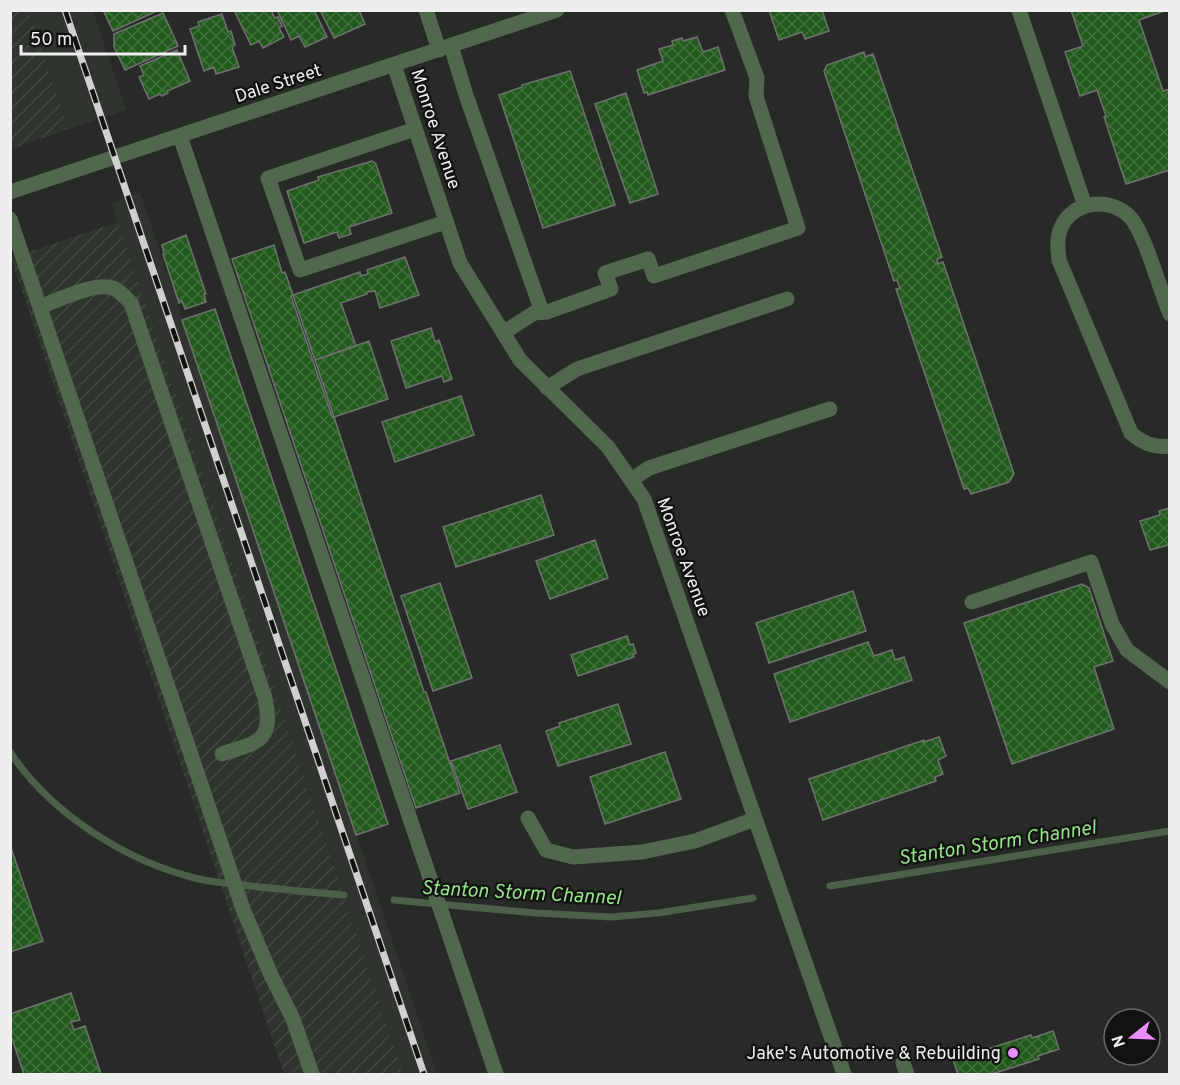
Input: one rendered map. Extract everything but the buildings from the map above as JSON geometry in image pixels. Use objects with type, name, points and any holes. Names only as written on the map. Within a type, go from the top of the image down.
[{"type":"street","points":[[426,10],[466,95],[542,312]]},
{"type":"street","name":"Dale Street","points":[[10,192],[557,10]]},
{"type":"street","points":[[503,333],[534,313],[611,289],[605,273],[648,259],[654,276],[798,228],[756,96],[757,78],[732,10]]},
{"type":"street","points":[[1019,10],[1085,206]]},
{"type":"street","name":"Monroe Avenue","points":[[394,65],[460,263],[520,360],[608,447],[644,500],[844,1074]]},
{"type":"street","points":[[415,129],[268,178],[300,270],[446,222]]},
{"type":"street","points":[[180,136],[496,1074]]},
{"type":"street","points":[[1170,314],[1139,231],[1130,217],[1117,207],[1101,203],[1085,206],[1071,214],[1061,227],[1057,243],[1059,260],[1131,433],[1144,443],[1160,447],[1170,446]]},
{"type":"street","points":[[10,219],[243,909],[271,975],[293,1019],[312,1074]]},
{"type":"street","points":[[40,307],[95,287],[110,287],[119,291],[131,303],[266,698],[269,715],[266,732],[256,743],[222,754]]},
{"type":"street","points":[[547,388],[578,369],[787,298]]},
{"type":"street","points":[[631,480],[649,468],[830,409]]},
{"type":"street","points":[[972,602],[1091,562],[1112,624],[1127,650],[1170,682]]},
{"type":"street","points":[[528,818],[546,850],[573,857],[642,852],[695,841],[755,819]]},
{"type":"shaded area","points":[[10,11],[29,11],[68,129],[11,149]]},
{"type":"shaded area","points":[[29,11],[93,11],[126,110],[68,129]]},
{"type":"shaded area","points":[[140,193],[437,1074],[403,1074],[111,203]]},
{"type":"shaded area","points":[[118,222],[403,1074],[284,1074],[11,258]]},
{"type":"waterway","name":"Stanton Storm Channel","points":[[10,752],[27,775],[69,815],[118,848],[145,861],[208,881],[344,895]]},
{"type":"waterway","name":"Stanton Storm Channel","points":[[830,886],[1170,831]]},
{"type":"waterway","name":"Stanton Storm Channel","points":[[394,900],[536,913],[611,917],[658,913],[753,898]]},
{"type":"railway","points":[[65,10],[424,1074]]},
{"type":"place","name":"Jake's Automotive & Rebuilding","points":[[1013,1053]]}]
